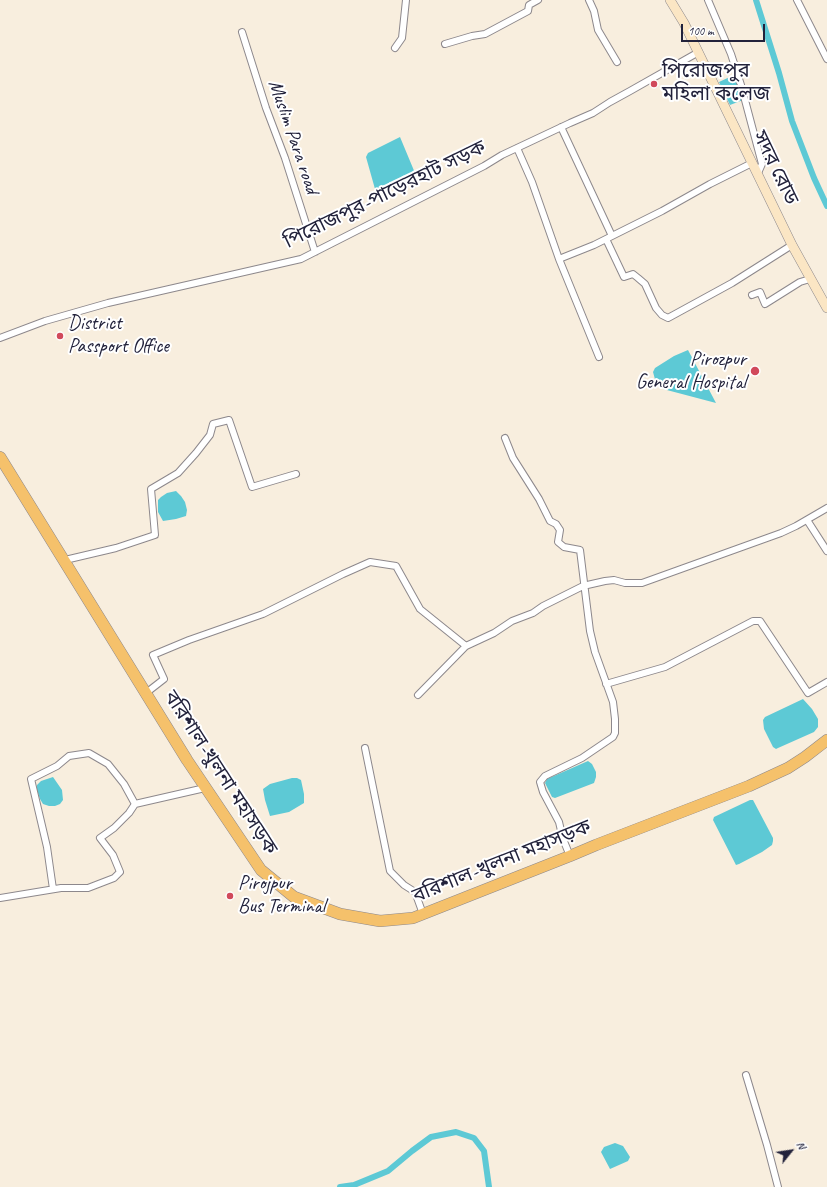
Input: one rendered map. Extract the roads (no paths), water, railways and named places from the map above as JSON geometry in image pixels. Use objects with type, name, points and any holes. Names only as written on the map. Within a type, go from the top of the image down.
[{"type":"highway","name":"বরিশাল-খুলনা মহাসড়ক","points":[[0,457],[65,560],[186,760],[261,870],[294,896],[340,914],[380,921],[413,918],[749,786],[782,771],[805,757],[827,740]]},
{"type":"street","points":[[394,48],[402,38],[406,0]]},
{"type":"street","points":[[445,44],[472,36],[485,34],[528,11],[529,5],[538,0]]},
{"type":"street","points":[[589,0],[594,11],[598,30],[617,62]]},
{"type":"street","name":"সদর রোড","points":[[670,0],[684,23],[697,53],[758,173],[792,245],[827,308]]},
{"type":"street","points":[[708,0],[731,54],[741,85],[762,164],[758,173]]},
{"type":"street","points":[[797,0],[827,59]]},
{"type":"street","name":"Muslim Para road","points":[[242,32],[315,252]]},
{"type":"street","name":"পিরোজপুর-পাড়েরহাট সড়ক","points":[[0,338],[45,321],[108,303],[301,259],[484,166],[502,155],[561,127],[593,114],[610,102],[697,53]]},
{"type":"street","points":[[561,127],[612,236]]},
{"type":"street","points":[[517,148],[532,182],[599,357]]},
{"type":"street","points":[[560,258],[606,239],[752,163]]},
{"type":"street","points":[[606,239],[624,277],[633,274],[646,284],[656,308],[662,315],[668,318],[732,283],[792,245]]},
{"type":"street","points":[[752,295],[760,292],[765,304],[800,282],[810,279]]},
{"type":"street","points":[[65,560],[116,548],[155,536],[151,488],[178,473],[210,435],[213,424],[229,420],[252,487],[296,474]]},
{"type":"street","points":[[505,438],[513,458],[539,499],[550,521],[556,524],[560,530],[558,542],[564,547],[580,550],[583,586],[588,606],[590,631],[595,652],[613,702],[615,719],[615,733],[613,737],[582,758],[545,776],[540,782],[543,792],[559,822],[563,839],[570,856]]},
{"type":"street","points":[[418,694],[466,646],[494,633],[512,621],[532,613],[583,586],[614,580],[625,583],[642,584],[764,540],[808,520],[827,508]]},
{"type":"street","points":[[808,520],[827,550]]},
{"type":"street","points":[[146,693],[164,679],[153,655],[189,640],[263,614],[370,562],[396,566],[420,609],[466,646]]},
{"type":"street","points":[[606,684],[665,667],[753,621],[760,621],[808,693],[827,682]]},
{"type":"street","points":[[365,748],[390,871],[404,885],[415,892],[424,914]]},
{"type":"street","points":[[53,889],[47,847],[31,779],[57,766],[69,756],[89,754],[108,764],[124,784],[134,804]]},
{"type":"street","points":[[0,898],[61,888],[88,888],[114,878],[120,872],[113,855],[100,838],[114,828],[129,813],[134,804],[205,788]]},
{"type":"street","points":[[746,1075],[768,1145],[778,1187]]},
{"type":"water","points":[[734,75],[743,100],[730,105],[719,82]]},
{"type":"water","points":[[400,137],[415,173],[406,181],[379,193],[375,189],[366,157],[368,153]]},
{"type":"water","points":[[688,350],[716,403],[663,389],[656,383],[653,372],[655,368],[674,356]]},
{"type":"water","points":[[176,491],[185,502],[187,510],[186,516],[163,521],[158,512],[158,500],[167,493]]},
{"type":"water","points":[[803,699],[818,719],[818,727],[814,732],[776,749],[773,747],[764,729],[763,720],[765,717]]},
{"type":"water","points":[[588,761],[592,764],[596,772],[594,783],[555,798],[552,797],[545,783],[547,779]]},
{"type":"water","points":[[53,777],[62,790],[63,800],[60,804],[49,806],[43,804],[40,799],[37,785],[41,781]]},
{"type":"water","points":[[292,778],[301,780],[304,803],[289,812],[270,816],[263,789],[270,784]]},
{"type":"water","points":[[753,800],[773,838],[773,841],[772,845],[762,852],[736,865],[713,820],[714,817]]},
{"type":"water","points":[[615,1143],[623,1146],[630,1157],[628,1161],[610,1169],[601,1152],[604,1147]]},
{"type":"waterway","points":[[756,0],[779,73],[792,121],[814,178],[827,206]]},
{"type":"waterway","points":[[340,1187],[354,1185],[388,1171],[431,1137],[456,1132],[474,1138],[484,1151],[489,1187]]},
{"type":"place","name":"পিরোজপুর মহিলা কলেজ","points":[[654,84]]},
{"type":"place","name":"District Passport Office","points":[[60,336]]},
{"type":"place","name":"Pirozpur General Hospital","points":[[755,371]]},
{"type":"place","name":"Pirojpur Bus Terminal","points":[[230,896]]}]
